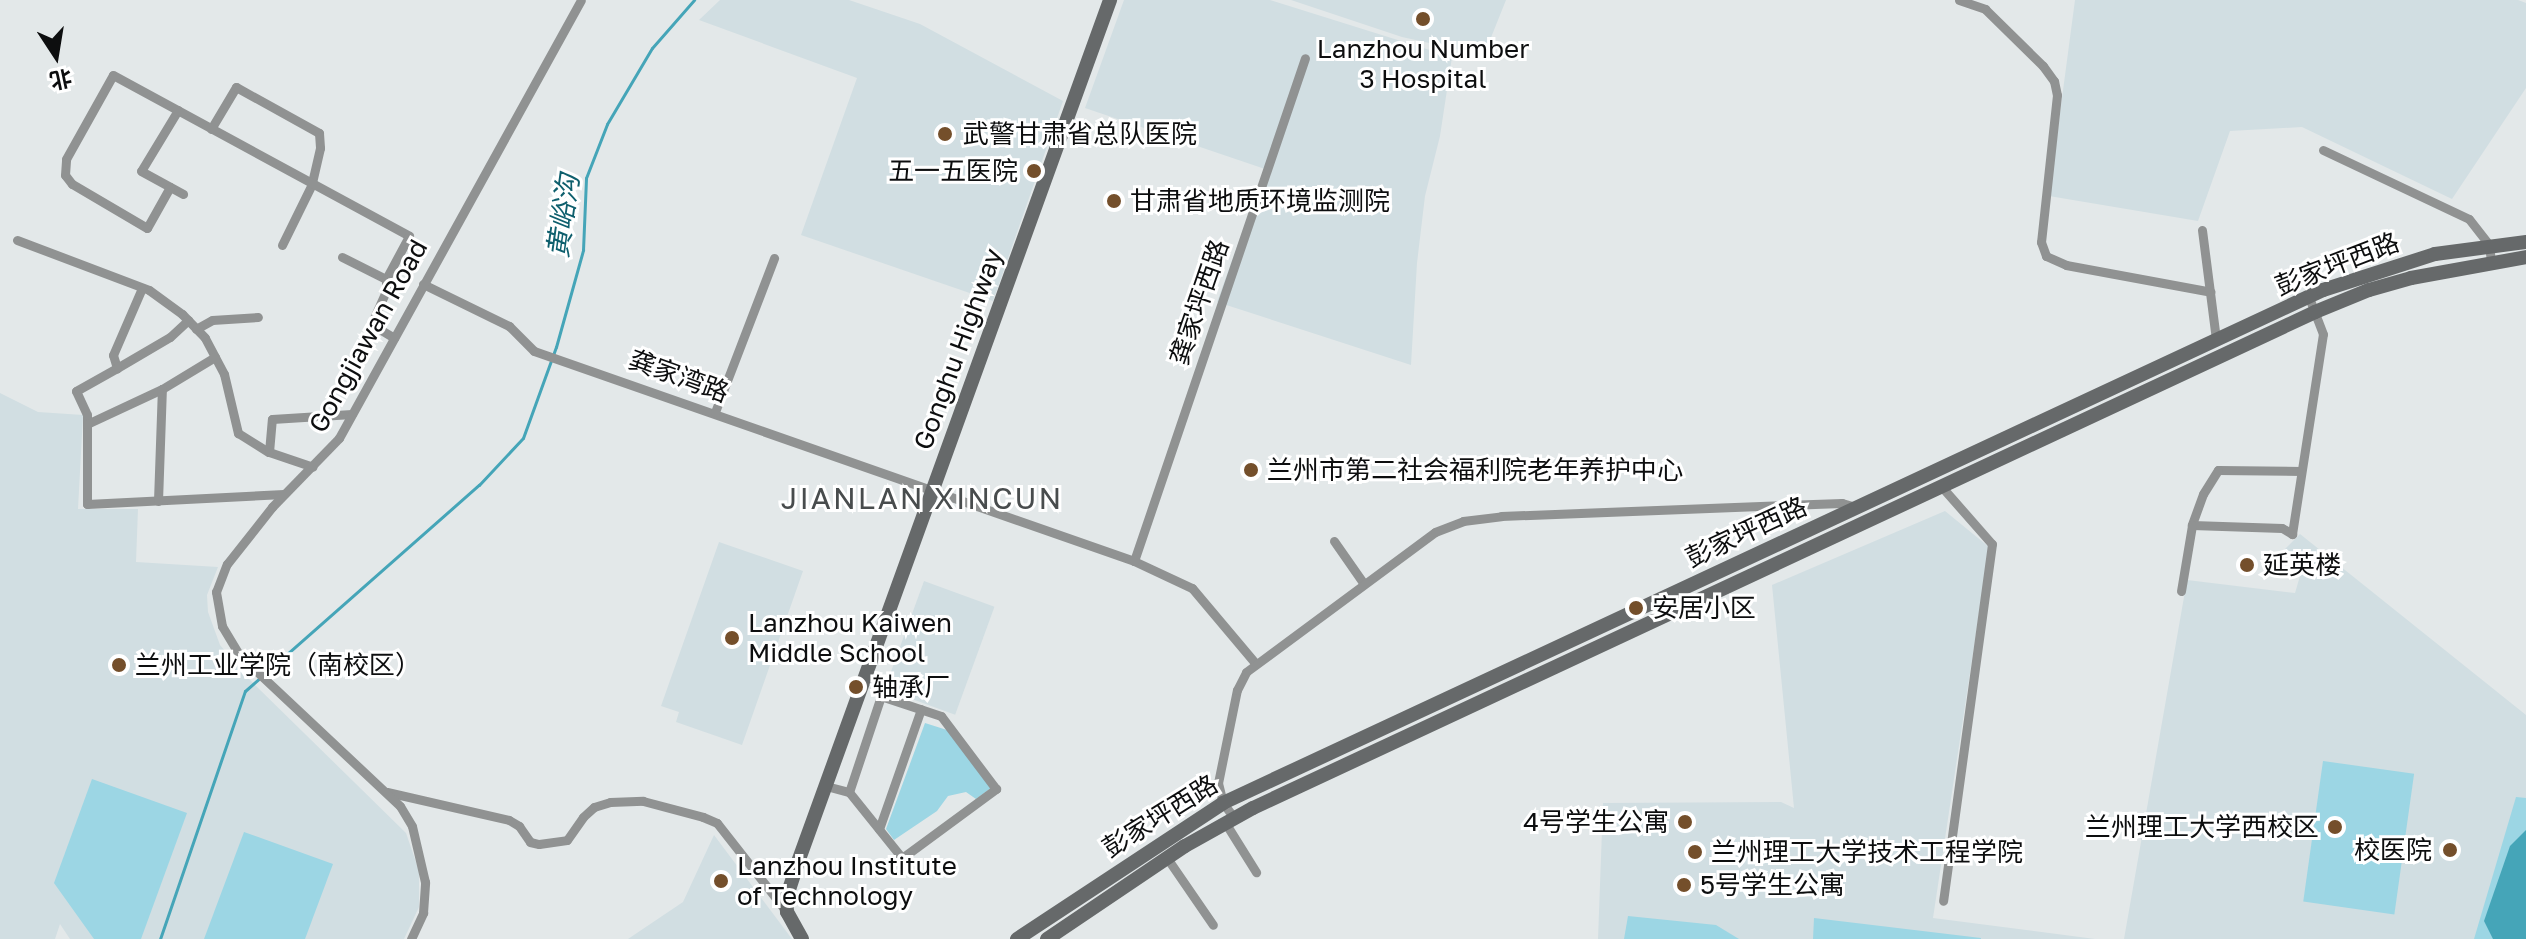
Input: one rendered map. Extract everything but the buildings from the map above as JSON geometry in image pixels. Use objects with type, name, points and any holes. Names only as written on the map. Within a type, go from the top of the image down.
[{"type":"main road","name":"Gonghu Highway","points":[[787,912],[791,884],[1110,0]]},
{"type":"main road","name":"彭家坪西路","points":[[1017,939],[1223,803],[2309,297],[2344,281],[2423,257],[2526,242]]},
{"type":"main road","name":"彭家坪西路","points":[[1047,939],[1167,858],[1230,821],[2315,312],[2387,285],[2526,257]]},
{"type":"main road","points":[[787,912],[802,939]]},
{"type":"street","name":"Gongjiawan Road","points":[[411,939],[423,913],[423,863],[412,826],[400,806],[252,668],[229,642],[217,609],[216,592],[227,564],[284,494],[339,438],[581,0]]},
{"type":"street","points":[[1959,0],[1985,9],[2043,66],[2054,81],[2057,95],[2041,242],[2046,256],[2066,265],[2211,292]]},
{"type":"street","name":"龚家坪西路","points":[[1134,561],[1305,58]]},
{"type":"street","points":[[170,187],[147,228],[72,184],[65,175],[64,164],[113,75],[409,236],[386,279],[386,291],[371,324],[394,338]]},
{"type":"street","points":[[211,129],[236,87],[319,133],[320,148],[312,184],[282,245]]},
{"type":"street","points":[[178,110],[141,171],[183,194]]},
{"type":"street","points":[[2323,150],[2469,219],[2489,245],[2491,262]]},
{"type":"street","points":[[2202,230],[2216,340]]},
{"type":"street","points":[[17,240],[142,288],[188,320],[224,374],[238,433],[269,452],[313,467]]},
{"type":"street","points":[[342,257],[386,279]]},
{"type":"street","points":[[715,412],[774,258]]},
{"type":"street","name":"龚家湾路","points":[[423,284],[509,326],[534,351],[932,489]]},
{"type":"street","points":[[117,368],[113,355],[142,288]]},
{"type":"street","points":[[2192,525],[2282,528],[2292,534],[2323,336],[2309,297]]},
{"type":"street","points":[[196,329],[212,320],[258,317]]},
{"type":"street","points":[[188,320],[170,337],[76,391],[87,424],[87,504],[284,494]]},
{"type":"street","points":[[87,424],[162,389],[215,357]]},
{"type":"street","points":[[158,501],[162,389]]},
{"type":"street","points":[[269,452],[272,419],[352,414]]},
{"type":"street","points":[[2181,591],[2192,525],[2203,494],[2218,470],[2301,471]]},
{"type":"street","points":[[1941,486],[1992,544],[1943,901]]},
{"type":"street","points":[[932,489],[1134,561],[1192,588],[1256,664]]},
{"type":"street","points":[[1256,872],[1230,821],[1218,783],[1237,690],[1246,672],[1435,532],[1463,521],[1617,510],[1842,503],[1855,507]]},
{"type":"street","points":[[1334,541],[1364,584]]},
{"type":"street","points":[[826,786],[849,792],[902,858],[996,789],[941,716],[881,696],[849,792]]},
{"type":"street","points":[[879,829],[921,709]]},
{"type":"street","points":[[383,791],[509,820],[519,826],[530,842],[539,844],[567,840],[594,807],[613,801],[643,801],[703,817],[717,823],[787,912]]},
{"type":"street","points":[[1167,858],[1213,925]]},
{"type":"shaded area","name":"武警甘肃省总队医院","points":[[720,0],[849,0],[920,24],[1063,101],[993,301],[801,235],[857,78],[699,20]]},
{"type":"shaded area","points":[[1124,0],[1270,0],[1452,57],[1440,136],[1425,196],[1417,263],[1411,365],[1217,302],[1265,169],[1085,108]]},
{"type":"shaded area","name":"Lanzhou Number 3 Hospital","points":[[1291,0],[1506,0],[1484,55],[1402,37]]},
{"type":"shaded area","points":[[2075,0],[2518,0],[2526,3],[2526,88],[2452,199],[2302,127],[2230,131],[2198,221],[2049,196]]},
{"type":"shaded area","name":"兰州工业学院（南校区）","points":[[0,393],[38,412],[83,415],[78,509],[138,509],[136,562],[218,567],[207,595],[208,612],[220,645],[249,679],[406,833],[419,871],[419,907],[404,939],[70,939],[60,924],[55,939],[0,939]]},
{"type":"shaded area","points":[[1945,511],[1989,547],[1933,918],[2095,939],[1598,939],[1603,803],[1781,802],[1794,808],[1772,585]]},
{"type":"shaded area","name":"兰州理工大学西校区","points":[[2300,534],[2526,715],[2526,939],[2124,939],[2187,580],[2295,593],[2300,576],[2295,557],[2284,550]]},
{"type":"shaded area","name":"Lanzhou Kaiwen Middle School","points":[[719,542],[803,571],[742,745],[676,722],[679,712],[661,706]]},
{"type":"shaded area","points":[[924,581],[994,607],[955,715],[885,689]]},
{"type":"shaded area","points":[[925,723],[947,730],[991,788],[976,799],[966,792],[948,796],[937,811],[894,840],[886,829]]},
{"type":"shaded area","points":[[2323,761],[2414,774],[2394,914],[2303,902]]},
{"type":"shaded area","points":[[92,779],[187,813],[141,939],[94,939],[54,883]]},
{"type":"shaded area","points":[[2516,797],[2526,798],[2526,939],[2474,939]]},
{"type":"shaded area","points":[[2526,830],[2526,939],[2493,939],[2484,921],[2510,846]]},
{"type":"shaded area","points":[[244,832],[333,864],[305,939],[204,939]]},
{"type":"shaded area","name":"Lanzhou Institute of Technology","points":[[714,835],[792,939],[628,939],[683,902]]},
{"type":"shaded area","points":[[1628,916],[1716,925],[1739,939],[1624,939]]},
{"type":"shaded area","points":[[1814,918],[1981,938],[1981,939],[1813,939]]},
{"type":"waterway","name":"黄峪沟","points":[[160,939],[245,691],[479,485],[523,438],[556,347],[583,250],[586,178],[607,124],[652,48],[694,0]]},
{"type":"place","name":"Lanzhou Number 3 Hospital","points":[[1423,19]]},
{"type":"place","name":"武警甘肃省总队医院","points":[[945,134]]},
{"type":"place","name":"五一五医院","points":[[1034,171]]},
{"type":"place","name":"甘肃省地质环境监测院","points":[[1114,201]]},
{"type":"place","name":"兰州市第二社会福利院老年养护中心","points":[[1251,470]]},
{"type":"place","name":"延英楼","points":[[2247,565]]},
{"type":"place","name":"安居小区","points":[[1636,608]]},
{"type":"place","name":"Lanzhou Kaiwen Middle School","points":[[732,638]]},
{"type":"place","name":"兰州工业学院（南校区）","points":[[119,665]]},
{"type":"place","name":"轴承厂","points":[[856,687]]},
{"type":"place","name":"4号学生公寓","points":[[1685,822]]},
{"type":"place","name":"兰州理工大学西校区","points":[[2335,827]]},
{"type":"place","name":"校医院","points":[[2450,850]]},
{"type":"place","name":"兰州理工大学技术工程学院","points":[[1695,852]]},
{"type":"place","name":"Lanzhou Institute of Technology","points":[[721,881]]},
{"type":"place","name":"5号学生公寓","points":[[1684,885]]},
{"type":"district","name":"JIANLAN XINCUN","points":[[922,498]]}]
